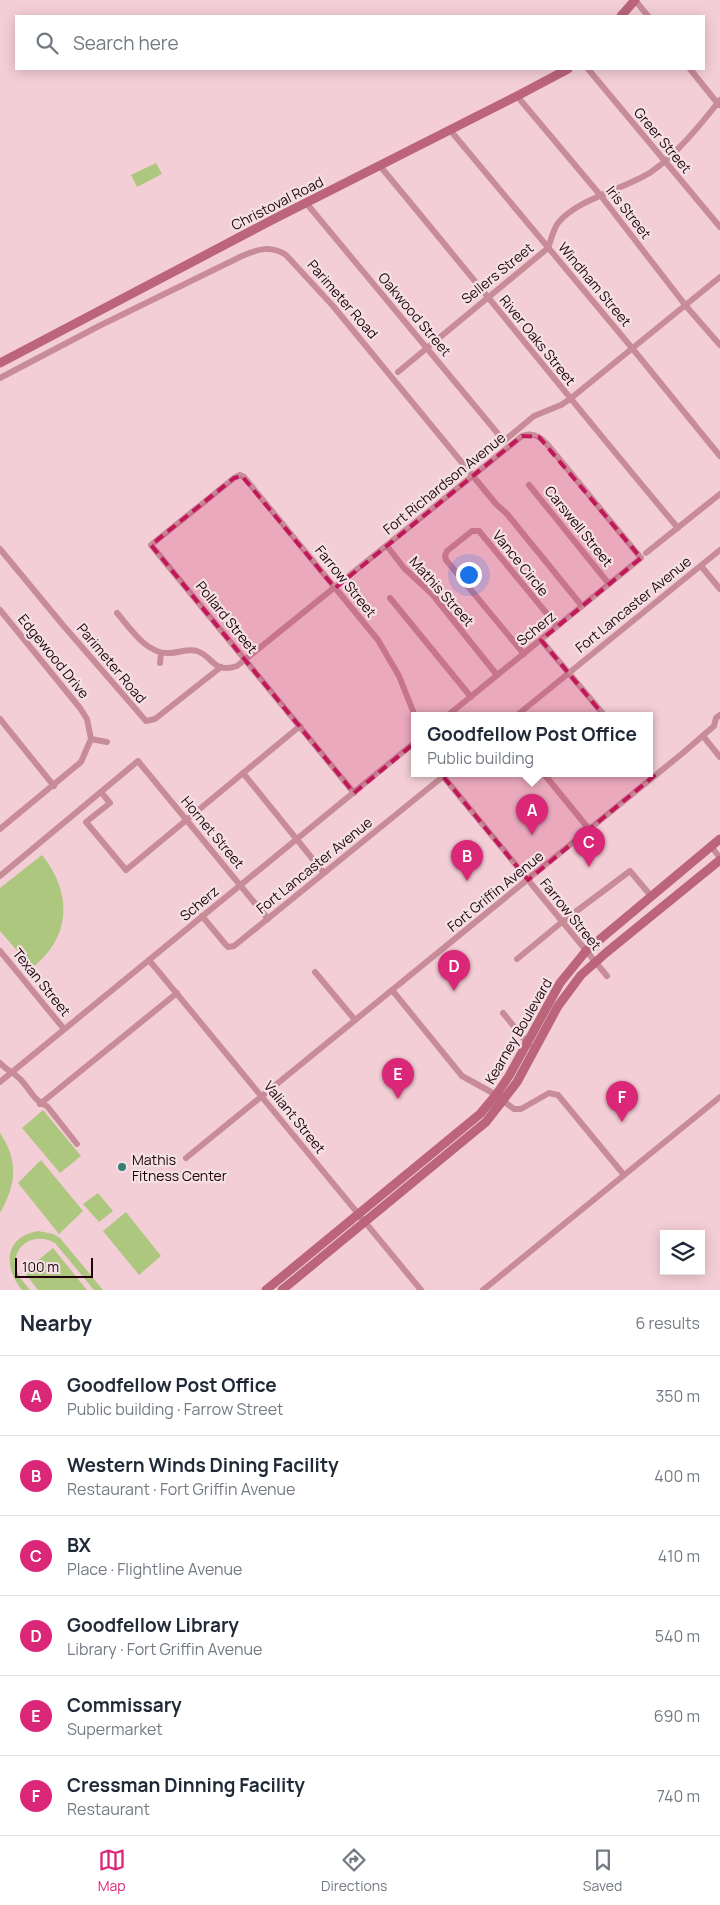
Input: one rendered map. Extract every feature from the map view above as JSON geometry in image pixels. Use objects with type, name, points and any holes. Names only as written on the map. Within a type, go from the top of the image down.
[{"type":"street","points":[[622,15],[635,0],[647,15]]},
{"type":"street","name":"Christoval Road","points":[[0,363],[272,220],[307,204],[566,70]]},
{"type":"street","name":"Greer Street","points":[[589,70],[720,227]]},
{"type":"street","points":[[691,70],[719,102]]},
{"type":"street","name":"Iris Street","points":[[517,96],[602,196],[686,306],[720,345]]},
{"type":"street","name":"Sellers Street","points":[[398,372],[548,248],[558,224],[581,204],[651,172],[665,161],[719,102]]},
{"type":"street","name":"Windham Street","points":[[450,130],[720,456]]},
{"type":"street","name":"River Oaks Street","points":[[380,166],[678,528]]},
{"type":"street","name":"Oakwood Street","points":[[307,204],[504,441],[534,416],[561,405],[570,399]]},
{"type":"street","name":"Parimeter Road","points":[[0,378],[99,326],[242,256],[260,249],[274,249],[286,254],[319,289],[582,606]]},
{"type":"street","points":[[570,399],[720,277]]},
{"type":"street","name":"Fort Richardson Avenue","points":[[246,661],[522,436],[530,434],[539,437],[547,444],[643,556]]},
{"type":"street","name":"Farrow Street","points":[[240,476],[247,478],[366,625],[385,652],[405,688],[414,712]]},
{"type":"street","name":"Pollard Street","points":[[240,476],[234,478],[151,545],[354,793]]},
{"type":"street","name":"Carswell Street","points":[[529,485],[609,584]]},
{"type":"street","name":"Scherz","points":[[452,712],[720,494]]},
{"type":"street","name":"Vance Circle","points":[[524,654],[446,560],[447,551],[472,531],[478,531],[557,626]]},
{"type":"street","name":"Mathis Street","points":[[387,546],[404,568],[432,594],[497,675]]},
{"type":"street","name":"Parimeter Road","points":[[0,549],[146,721],[155,719],[221,667]]},
{"type":"street","name":"Fort Lancaster Avenue","points":[[521,712],[720,550]]},
{"type":"street","points":[[701,566],[720,589]]},
{"type":"street","points":[[390,598],[471,697]]},
{"type":"street","name":"Edgewood Drive","points":[[0,610],[80,708],[87,719],[91,739]]},
{"type":"street","points":[[117,613],[140,639],[161,652],[170,654],[194,650],[221,667],[234,667],[246,661]]},
{"type":"street","points":[[541,640],[602,712]]},
{"type":"street","points":[[160,663],[161,652]]},
{"type":"street","name":"Fort Griffin Avenue","points":[[653,773],[703,736],[714,726],[716,718],[720,715]]},
{"type":"street","points":[[0,719],[54,786]]},
{"type":"street","points":[[0,876],[101,792],[110,803],[86,822],[126,870],[300,726]]},
{"type":"street","points":[[703,736],[720,757]]},
{"type":"street","points":[[0,829],[81,762],[91,739],[107,742]]},
{"type":"street","name":"Scherz","points":[[0,1082],[411,746]]},
{"type":"street","name":"Hornet Street","points":[[101,792],[138,761],[268,919]]},
{"type":"street","points":[[243,773],[324,873]]},
{"type":"street","name":"Fort Lancaster Avenue","points":[[202,916],[226,945],[231,947],[268,919],[441,777]]},
{"type":"street","name":"Farrow Street","points":[[445,777],[607,976]]},
{"type":"street","points":[[546,777],[589,829]]},
{"type":"street","name":"Fort Griffin Avenue","points":[[186,1158],[528,880],[649,777]]},
{"type":"street","name":"Kearney Boulevard","points":[[266,1290],[500,1099],[518,1082],[556,990],[586,951],[720,839]]},
{"type":"street","points":[[711,846],[720,859]]},
{"type":"street","name":"Kearney Boulevard","points":[[531,1047],[568,991],[595,962],[720,859]]},
{"type":"street","points":[[517,959],[562,922],[630,871],[661,908]]},
{"type":"street","name":"Texan Street","points":[[0,951],[64,1029]]},
{"type":"street","name":"Valiant Street","points":[[149,960],[421,1290]]},
{"type":"street","points":[[315,972],[355,1020]]},
{"type":"street","points":[[392,990],[462,1076],[517,1110],[548,1093],[558,1095],[624,1175]]},
{"type":"street","points":[[40,1104],[177,993]]},
{"type":"street","points":[[503,1013],[531,1047]]},
{"type":"street","points":[[0,1063],[19,1078],[40,1104],[47,1106],[77,1144]]},
{"type":"street","points":[[483,1290],[720,1097]]},
{"type":"street","name":"Kearney Boulevard","points":[[282,1290],[474,1133],[500,1099]]},
{"type":"highlighted area","points":[[522,436],[539,437],[641,558],[541,640],[654,776],[528,880],[438,770],[428,732],[354,793],[151,545],[234,478],[242,476],[335,588]]},
{"type":"green space","points":[[156,163],[162,174],[137,187],[131,175]]},
{"type":"green space","points":[[42,855],[59,885],[63,900],[63,914],[60,929],[54,943],[45,956],[32,968],[0,931],[0,888]]},
{"type":"green space","points":[[43,1110],[81,1156],[60,1173],[22,1128]]},
{"type":"green space","points":[[0,1133],[10,1153],[13,1173],[9,1193],[0,1213]]},
{"type":"green space","points":[[41,1160],[83,1211],[59,1234],[18,1183]]},
{"type":"green space","points":[[98,1193],[113,1211],[99,1222],[83,1204]]},
{"type":"green space","points":[[126,1212],[161,1256],[139,1275],[103,1231]]},
{"type":"green space","points":[[38,1231],[53,1234],[60,1238],[103,1290],[94,1290],[55,1243],[48,1240],[34,1239],[22,1246],[16,1259],[17,1270],[30,1290],[22,1290],[12,1272],[10,1254],[18,1240],[27,1234]]},
{"type":"green space","points":[[53,1248],[87,1290],[38,1290],[24,1272]]},
{"type":"place","name":"Goodfellow Post Office","points":[[532,835]]},
{"type":"place","name":"BX","points":[[589,867]]},
{"type":"place","name":"Western Winds Dining Facility","points":[[467,881]]},
{"type":"place","name":"Goodfellow Library","points":[[454,991]]},
{"type":"place","name":"Commissary","points":[[398,1099]]},
{"type":"place","name":"Cressman Dinning Facility","points":[[622,1122]]},
{"type":"place","name":"Mathis Fitness Center","points":[[122,1167]]}]
